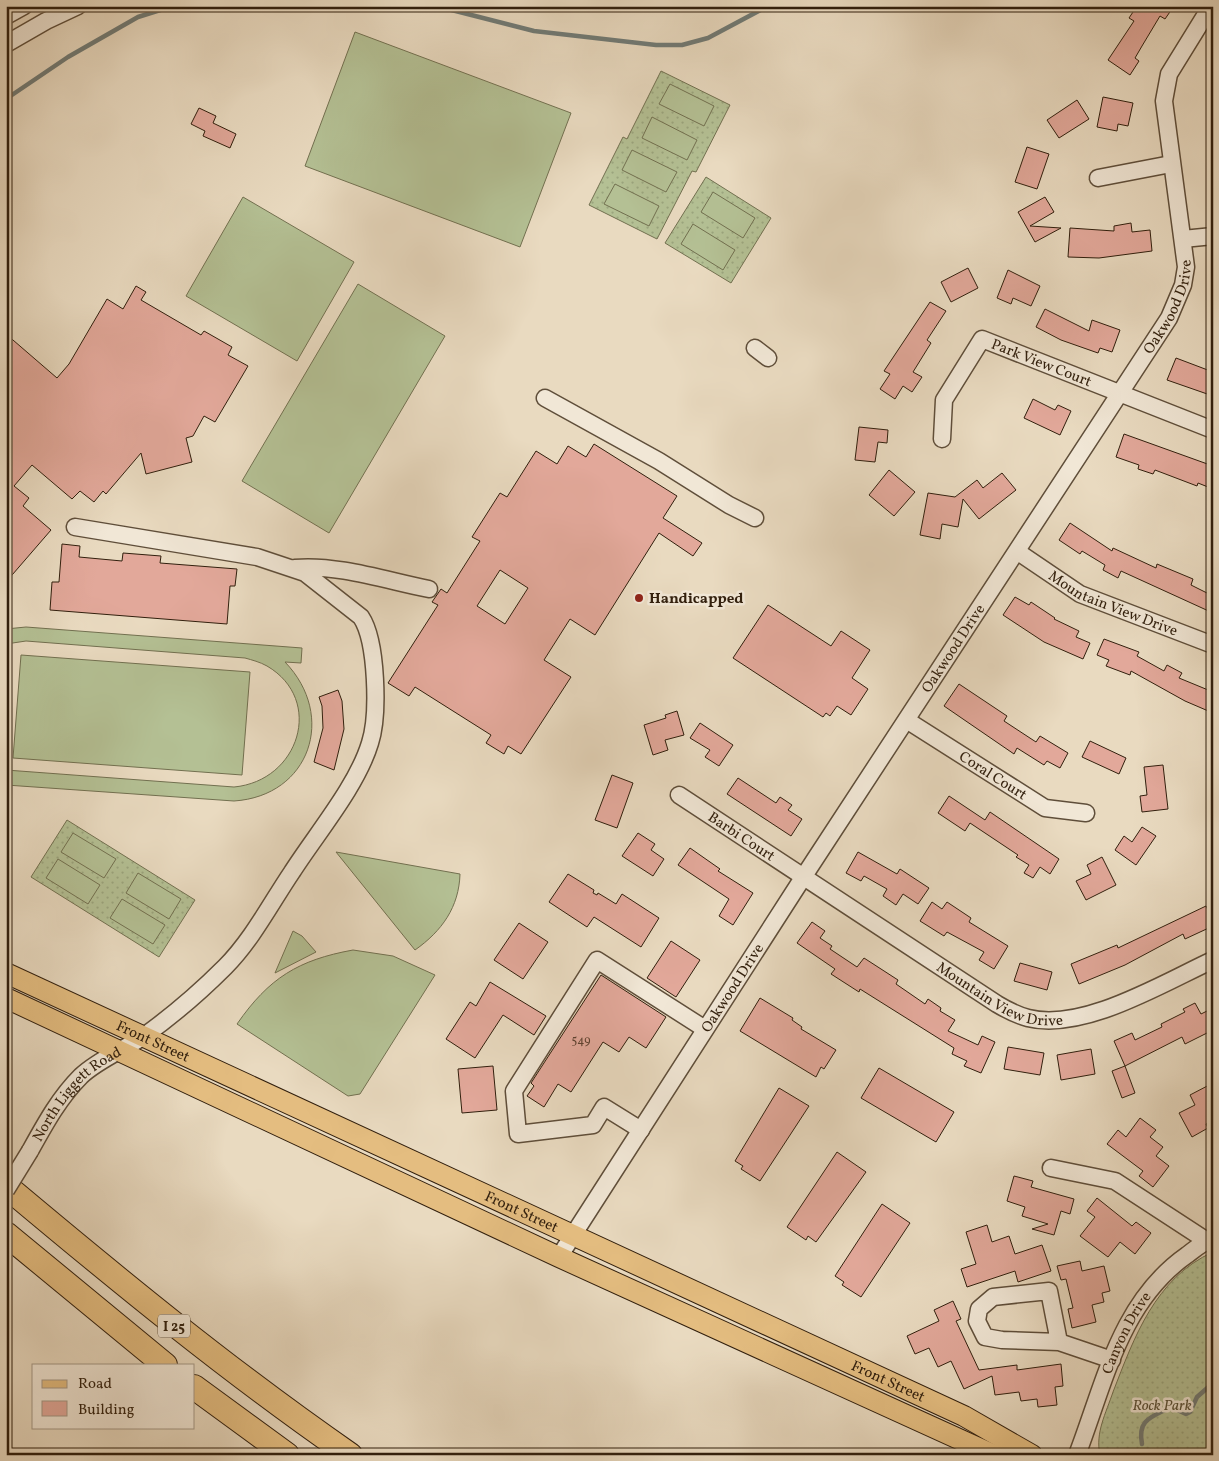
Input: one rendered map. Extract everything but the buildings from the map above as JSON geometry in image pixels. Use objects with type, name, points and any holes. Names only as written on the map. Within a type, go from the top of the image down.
[{"type":"highway","name":"I 25","points":[[6,1188],[163,1317],[248,1382],[350,1455]]},
{"type":"highway","name":"I 25","points":[[6,1234],[164,1364]]},
{"type":"highway","points":[[195,1388],[287,1455]]},
{"type":"main road","name":"Front Street","points":[[6,973],[964,1416],[1032,1455]]},
{"type":"main road","name":"Front Street","points":[[6,998],[559,1257],[994,1455]]},
{"type":"street","points":[[6,16],[24,6]]},
{"type":"street","points":[[6,44],[46,21],[78,6]]},
{"type":"street","name":"Oakwood Drive","points":[[559,1257],[804,876],[908,721],[1169,318],[1178,300],[1186,267],[1164,101],[1169,74],[1212,6]]},
{"type":"street","points":[[1098,178],[1171,164]]},
{"type":"street","points":[[1183,239],[1213,236]]},
{"type":"street","name":"Park View Court","points":[[942,439],[944,400],[982,339],[1120,394]]},
{"type":"street","points":[[755,348],[768,358]]},
{"type":"street","points":[[1120,394],[1213,430]]},
{"type":"street","points":[[545,398],[659,461],[729,505],[755,518]]},
{"type":"street","points":[[75,527],[257,557],[291,568],[311,566],[429,589]]},
{"type":"street","name":"Mountain View Drive","points":[[1018,552],[1080,594],[1213,645]]},
{"type":"street","name":"North Liggett Road","points":[[6,1188],[30,1151],[54,1108],[69,1090],[96,1064],[144,1036],[211,981],[244,945],[356,774],[371,742],[375,707],[373,651],[368,627],[361,617],[305,573],[291,568]]},
{"type":"street","name":"Coral Court","points":[[908,721],[1045,808],[1086,813]]},
{"type":"street","name":"Barbi Court","points":[[679,795],[804,876]]},
{"type":"street","name":"Mountain View Drive","points":[[804,876],[997,1004],[1029,1018],[1049,1021],[1092,1014],[1114,1006],[1213,960]]},
{"type":"street","points":[[641,1130],[604,1107],[593,1125],[518,1134],[514,1091],[597,960],[705,1029]]},
{"type":"street","points":[[1051,1168],[1115,1180],[1210,1239]]},
{"type":"street","name":"Canyon Drive","points":[[1078,1455],[1125,1328],[1143,1297],[1168,1271],[1210,1239]]},
{"type":"street","points":[[1059,1342],[1049,1291],[994,1297],[979,1309],[977,1321],[985,1337],[1002,1340],[1059,1342],[1112,1360]]},
{"type":"green space","points":[[355,32],[571,113],[520,247],[305,166]]},
{"type":"green space","points":[[661,71],[730,105],[696,172],[692,171],[657,239],[589,205],[623,137],[627,139]]},
{"type":"green space","points":[[670,84],[714,106],[704,126],[659,104]]},
{"type":"green space","points":[[652,117],[697,140],[687,160],[642,138]]},
{"type":"green space","points":[[632,150],[677,172],[666,192],[622,170]]},
{"type":"green space","points":[[706,177],[771,218],[731,283],[665,243]]},
{"type":"green space","points":[[615,184],[659,206],[649,226],[604,204]]},
{"type":"green space","points":[[713,192],[755,218],[743,238],[701,212]]},
{"type":"green space","points":[[243,197],[354,262],[297,361],[186,296]]},
{"type":"green space","points":[[693,224],[735,250],[723,270],[681,244]]},
{"type":"green space","points":[[358,284],[445,336],[329,533],[242,481]]},
{"type":"green space","points":[[26,627],[302,648],[301,663],[285,662],[301,683],[310,706],[312,728],[308,750],[297,769],[281,785],[260,796],[234,801],[6,785],[6,770],[234,787],[256,781],[275,770],[288,755],[297,737],[299,718],[295,698],[285,681],[267,666],[256,661],[245,658],[26,641],[6,644],[6,629]]},
{"type":"green space","points":[[21,655],[250,672],[242,775],[13,758]]},
{"type":"green space","points":[[67,820],[195,900],[159,957],[31,877]]},
{"type":"green space","points":[[73,833],[116,859],[104,878],[61,852]]},
{"type":"green space","points":[[336,852],[460,874],[459,886],[452,908],[441,926],[425,943],[415,950]]},
{"type":"green space","points":[[58,859],[100,885],[88,904],[46,878]]},
{"type":"green space","points":[[138,873],[181,899],[169,919],[126,893]]},
{"type":"green space","points":[[122,899],[165,925],[153,944],[110,918]]},
{"type":"green space","points":[[293,931],[302,936],[316,952],[275,973]]},
{"type":"green space","points":[[353,950],[393,956],[435,975],[360,1094],[348,1096],[237,1024],[261,994],[286,974],[316,959]]},
{"type":"green space","name":"Rock Park","points":[[1213,1252],[1213,1455],[1100,1455],[1099,1439],[1104,1415],[1129,1351],[1149,1312],[1161,1293],[1176,1277],[1193,1263]]},
{"type":"waterway","points":[[6,99],[68,57],[138,17],[173,6]]},
{"type":"waterway","points":[[436,6],[534,31],[656,45],[682,45],[708,38],[768,6]]},
{"type":"waterway","points":[[1142,1444],[1142,1429],[1148,1420],[1171,1407],[1186,1414],[1190,1412],[1197,1397],[1213,1383]]},
{"type":"place","name":"Handicapped","points":[[639,598]]}]
